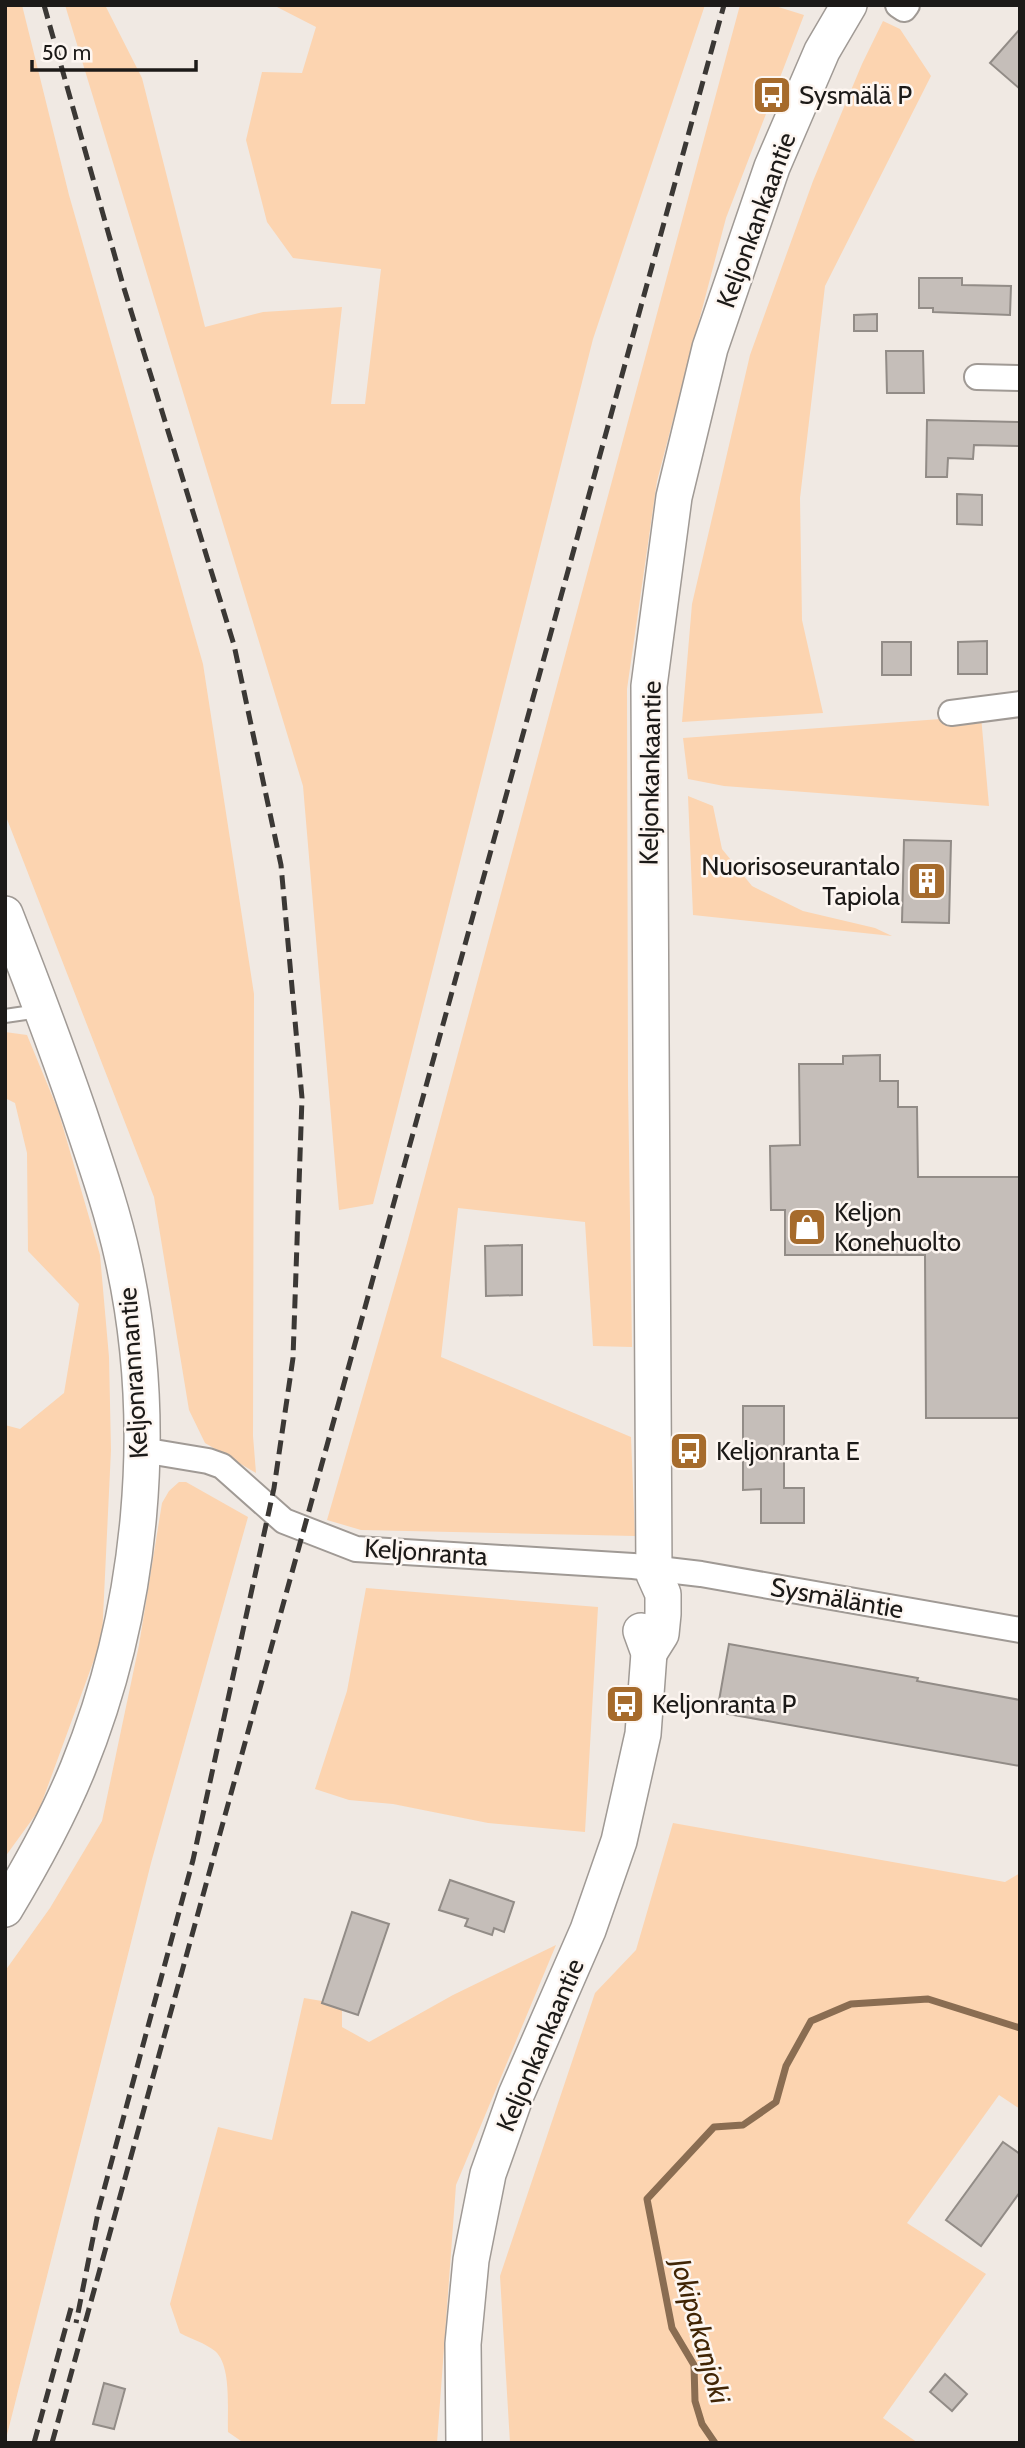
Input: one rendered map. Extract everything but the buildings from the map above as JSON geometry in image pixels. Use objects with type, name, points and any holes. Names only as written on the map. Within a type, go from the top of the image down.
[{"type":"main road","name":"Keljonkankaantie","points":[[464,2443],[463,2344],[471,2260],[488,2174],[516,2095],[589,1930],[619,1842],[643,1734],[649,1653],[641,1632],[643,1594],[654,1571],[649,685],[674,497],[710,348],[772,167],[822,51],[849,5]]},
{"type":"main road","name":"Keljonrannantie","points":[[5,914],[43,1010],[109,1202],[132,1306],[139,1372],[142,1450],[134,1551],[105,1690],[62,1805],[5,1909]]},
{"type":"street","points":[[898,5],[904,9],[908,5]]},
{"type":"street","points":[[977,377],[1020,378]]},
{"type":"street","points":[[951,713],[1020,704]]},
{"type":"street","name":"Keljonranta","points":[[142,1450],[208,1461],[222,1466],[284,1521],[356,1549],[654,1571]]},
{"type":"street","name":"Sysmäläntie","points":[[654,1571],[701,1574],[1020,1630]]},
{"type":"lane","points":[[5,1016],[43,1010]]},
{"type":"shaded area","points":[[5,5],[22,5],[69,195],[203,664],[254,994],[253,1436],[256,1473],[205,1443],[189,1410],[154,1197],[5,814]]},
{"type":"shaded area","points":[[65,5],[105,5],[142,78],[205,327],[263,312],[342,307],[331,404],[365,404],[381,269],[293,258],[267,222],[246,140],[262,72],[302,73],[316,27],[277,5],[705,5],[593,339],[373,1204],[339,1210],[303,786]]},
{"type":"shaded area","points":[[740,5],[772,5],[804,15],[726,218],[657,481],[627,689],[632,1347],[593,1346],[585,1222],[458,1208],[441,1357],[631,1437],[635,1536],[361,1530],[327,1520],[407,1243]]},
{"type":"shaded area","points":[[883,21],[900,29],[931,76],[825,286],[800,498],[802,620],[823,713],[682,722],[692,604],[750,355],[813,181]]},
{"type":"shaded area","points":[[981,716],[989,806],[724,786],[688,779],[683,738]]},
{"type":"shaded area","points":[[688,796],[713,806],[722,849],[752,886],[803,911],[875,928],[892,936],[693,915]]},
{"type":"shaded area","points":[[5,1032],[27,1035],[58,1110],[100,1255],[109,1357],[111,1450],[102,1638],[39,1810],[5,1857],[5,1425],[20,1429],[64,1393],[79,1304],[28,1251],[27,1153],[15,1103],[5,1098]]},
{"type":"shaded area","points":[[179,1482],[186,1482],[248,1517],[151,1863],[5,2443],[5,1971],[50,1908],[102,1821],[139,1645],[162,1503],[169,1491]]},
{"type":"shaded area","points":[[366,1588],[598,1607],[585,1832],[488,1823],[393,1804],[349,1800],[315,1789],[347,1691]]},
{"type":"shaded area","points":[[673,1823],[1005,1882],[1020,1873],[1020,2109],[999,2095],[907,2223],[986,2274],[883,2418],[918,2443],[510,2443],[500,2276],[595,1993],[636,1950]]},
{"type":"shaded area","points":[[556,1945],[456,2185],[437,2443],[240,2443],[241,2441],[228,2432],[228,2389],[220,2358],[211,2348],[180,2333],[170,2304],[218,2127],[272,2140],[304,1998],[322,2001],[342,2010],[342,2027],[369,2042],[453,1995]]},
{"type":"waterway","name":"Jokipakanjoki","points":[[715,2443],[702,2424],[695,2401],[694,2365],[672,2328],[647,2199],[714,2127],[743,2125],[776,2102],[786,2066],[811,2021],[851,2004],[928,1999],[1020,2028]]},
{"type":"railway","points":[[44,5],[123,285],[234,645],[281,865],[302,1098],[293,1358],[274,1488],[193,1860],[99,2208],[76,2323]]},
{"type":"railway","points":[[52,2443],[724,5]]},
{"type":"railway","points":[[34,2443],[71,2308]]},
{"type":"place","name":"Sysmälä P","points":[[772,95]]},
{"type":"place","name":"Nuorisoseurantalo Tapiola","points":[[927,881]]},
{"type":"place","name":"Keljon Konehuolto","points":[[807,1227]]},
{"type":"place","name":"Keljonranta E","points":[[689,1451]]},
{"type":"place","name":"Keljonranta P","points":[[625,1704]]}]
